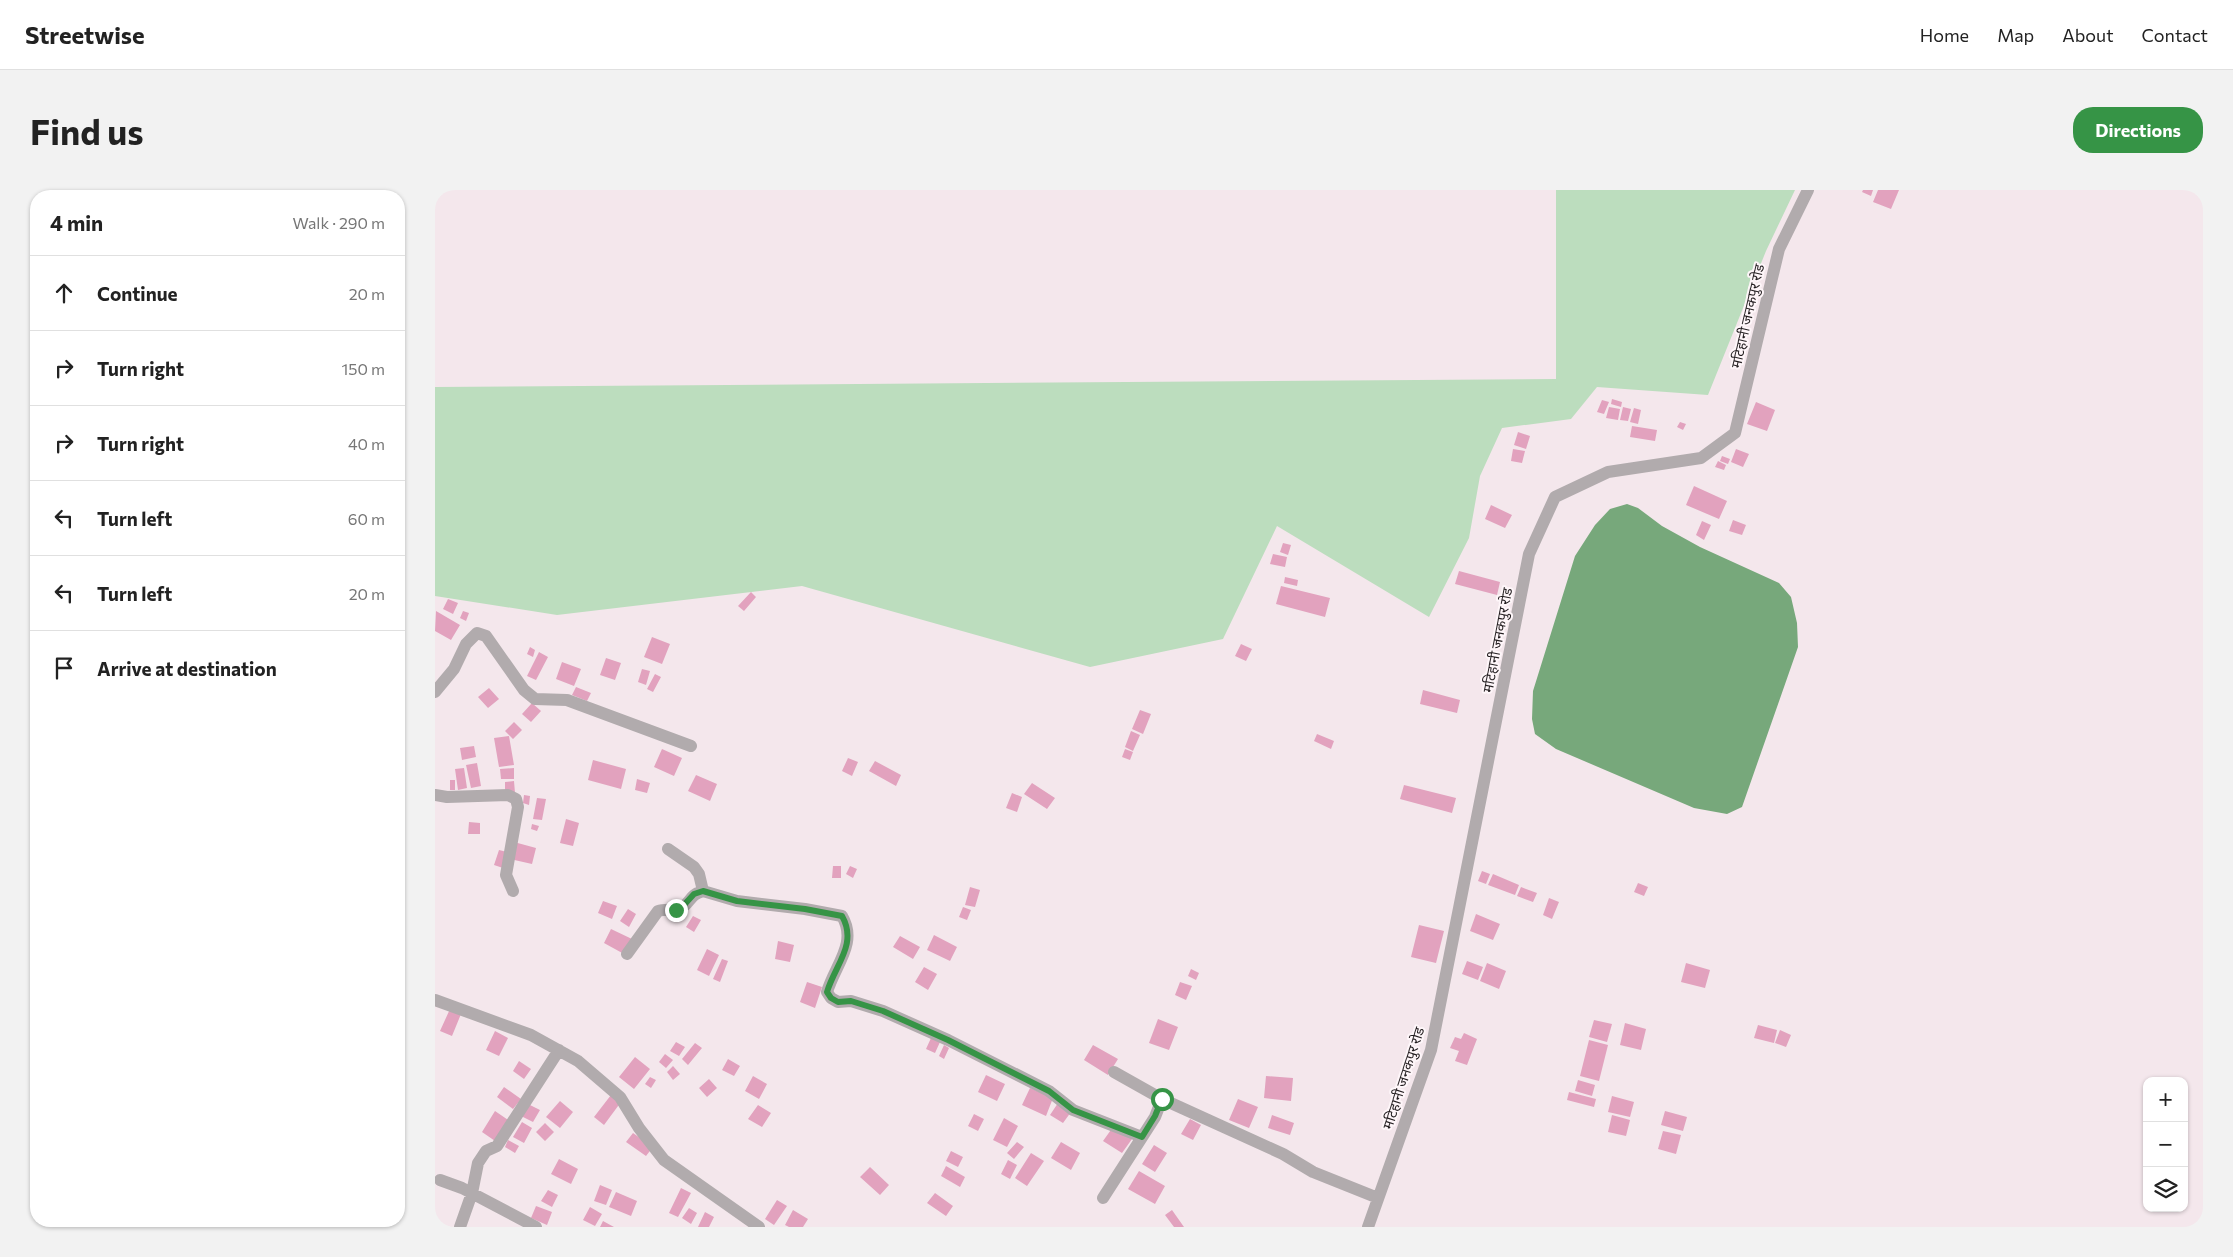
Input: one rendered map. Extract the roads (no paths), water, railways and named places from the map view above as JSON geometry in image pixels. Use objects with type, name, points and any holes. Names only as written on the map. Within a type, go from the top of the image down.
[{"type":"street","name":"मटिहानी जनकपुर रोड","points":[[1368,1227],[1431,1050],[1529,554],[1555,497],[1608,472],[1701,458],[1735,433],[1779,249],[1808,190]]},
{"type":"street","points":[[435,692],[453,669],[466,644],[477,633],[486,636],[524,690],[535,699],[567,700],[691,746]]},
{"type":"street","points":[[435,795],[447,797],[507,795],[516,799],[518,808],[506,875],[513,891]]},
{"type":"street","points":[[668,849],[694,867],[699,874],[703,891]]},
{"type":"street","points":[[627,954],[658,911],[663,909],[676,910],[683,906],[694,894],[703,891],[737,901],[805,909],[842,916],[847,926],[849,942],[827,992],[831,998],[838,1002],[851,1001],[883,1011],[948,1040],[1049,1091],[1073,1110],[1142,1137]]},
{"type":"street","points":[[435,1000],[531,1035],[578,1061],[620,1097],[639,1128],[664,1160],[759,1227]]},
{"type":"street","points":[[460,1227],[472,1193],[478,1163],[485,1151],[497,1146],[559,1050]]},
{"type":"street","points":[[1114,1072],[1162,1099],[1283,1154],[1313,1172],[1378,1198]]},
{"type":"street","points":[[1103,1198],[1155,1116],[1162,1099]]},
{"type":"street","points":[[440,1180],[472,1193],[536,1227]]}]
